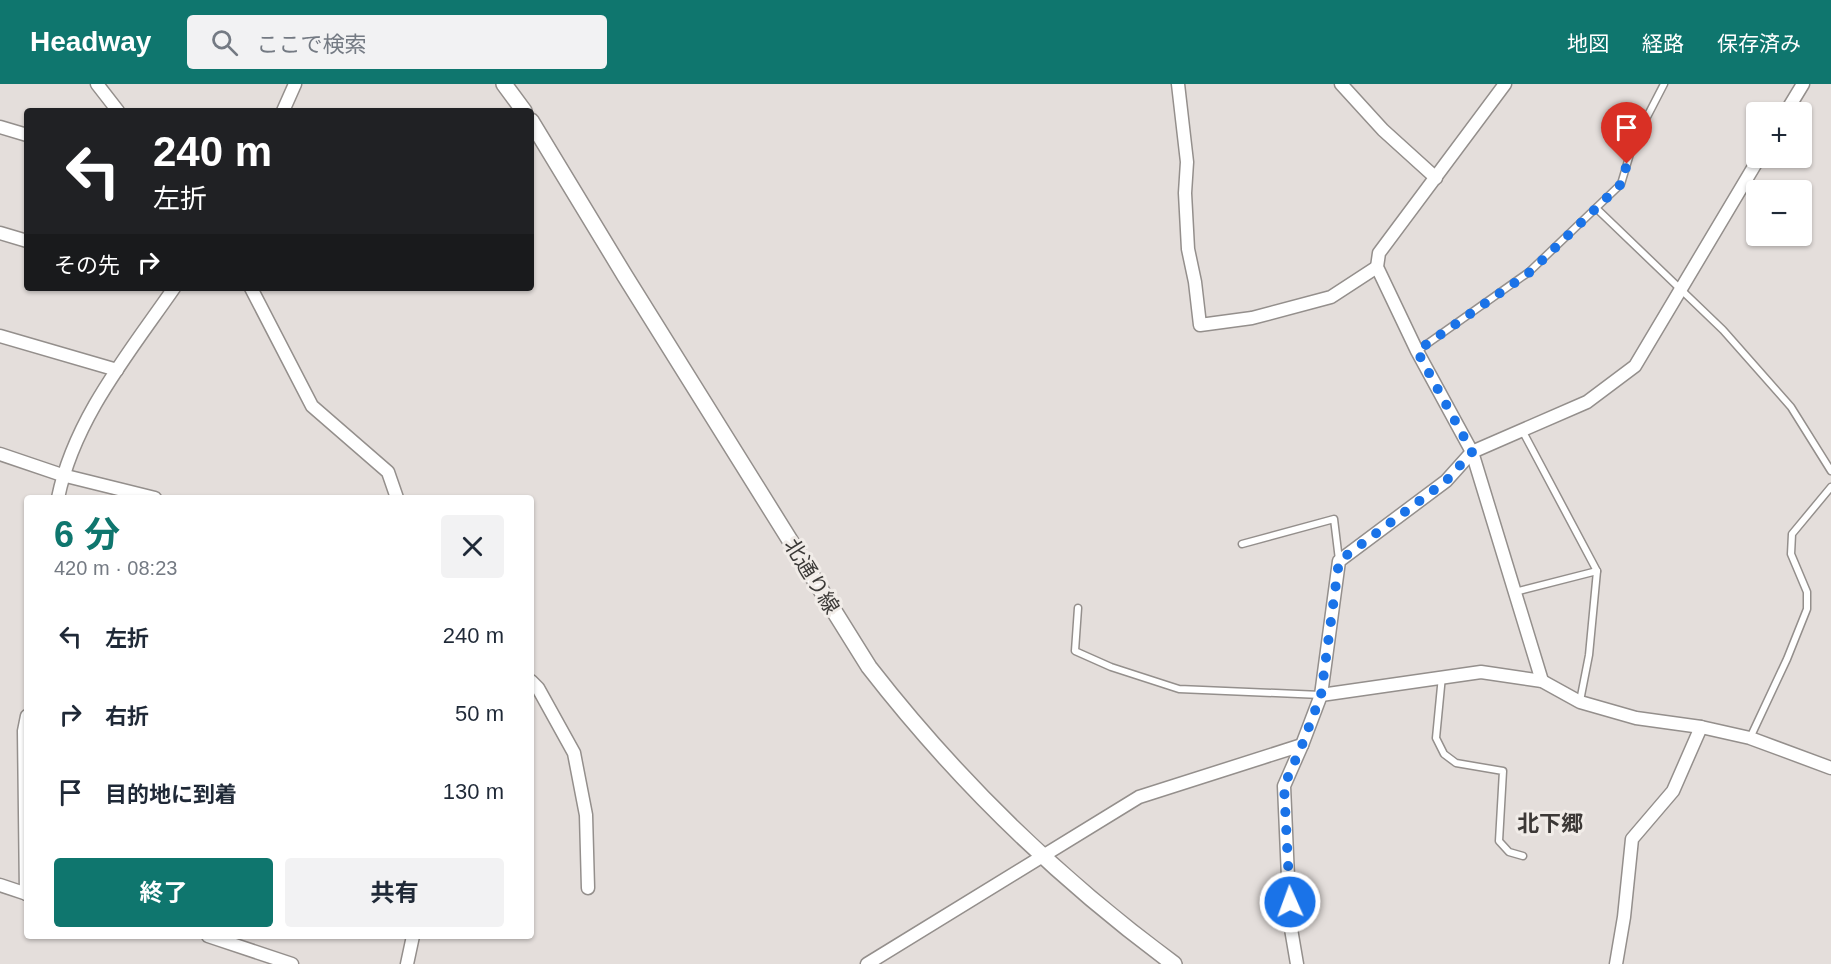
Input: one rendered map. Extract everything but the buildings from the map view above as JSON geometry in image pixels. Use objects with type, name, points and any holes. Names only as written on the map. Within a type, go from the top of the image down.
[{"type":"street","points":[[98,84],[116,108]]},
{"type":"street","points":[[285,108],[295,84]]},
{"type":"street","points":[[504,84],[522,108]]},
{"type":"street","points":[[1178,84],[1187,162],[1185,193],[1188,249],[1200,325],[1252,318],[1331,297],[1377,267]]},
{"type":"street","points":[[1341,84],[1383,129],[1436,178]]},
{"type":"street","points":[[1505,84],[1379,253],[1377,267],[1417,351],[1472,452],[1542,681]]},
{"type":"street","points":[[1792,102],[1803,84]]},
{"type":"street","name":"北通り線","points":[[534,126],[869,666],[906,715],[1003,818],[1043,856],[1115,921],[1174,964]]},
{"type":"street","points":[[0,127],[24,134]]},
{"type":"street","points":[[1297,964],[1290,923],[1284,786],[1321,695],[1339,561],[1446,481],[1472,452],[1587,402],[1635,366],[1752,168]]},
{"type":"street","points":[[0,233],[24,240]]},
{"type":"street","points":[[59,495],[62,475],[101,392],[172,291]]},
{"type":"street","points":[[253,291],[312,406],[387,471],[396,495]]},
{"type":"street","points":[[0,336],[117,370]]},
{"type":"street","points":[[0,454],[62,475],[142,495]]},
{"type":"street","points":[[1321,695],[1481,672],[1542,681],[1580,702],[1635,718],[1701,727],[1750,738],[1831,768]]},
{"type":"street","points":[[534,684],[574,753],[586,815],[588,888]]},
{"type":"street","points":[[1616,964],[1624,917],[1632,839],[1673,791],[1701,727]]},
{"type":"street","points":[[867,964],[1139,797],[1302,745]]},
{"type":"street","points":[[0,885],[24,893]]},
{"type":"street","points":[[215,939],[266,960],[292,964]]},
{"type":"street","points":[[407,964],[412,939]]},
{"type":"lane","points":[[1417,351],[1530,272],[1621,184],[1633,144],[1664,84]]},
{"type":"lane","points":[[1596,207],[1723,330],[1791,407],[1831,471]]},
{"type":"lane","points":[[1522,430],[1597,571],[1589,654],[1580,702]]},
{"type":"lane","points":[[1750,738],[1787,659],[1807,609],[1807,591],[1791,554],[1792,534],[1831,487]]},
{"type":"lane","points":[[1242,544],[1334,519],[1339,561]]},
{"type":"lane","points":[[1515,592],[1597,571]]},
{"type":"lane","points":[[1078,608],[1075,651],[1111,667],[1179,689],[1321,695]]},
{"type":"lane","points":[[1442,676],[1436,738],[1444,754],[1456,763],[1503,771],[1499,841],[1509,852],[1522,856]]},
{"type":"district","name":"北下郷","points":[[1550,823]]},
{"type":"route","points":[[1290,902],[1284,786],[1321,695],[1339,561],[1446,481],[1472,452],[1417,351],[1530,272],[1621,184],[1627,164]]}]
